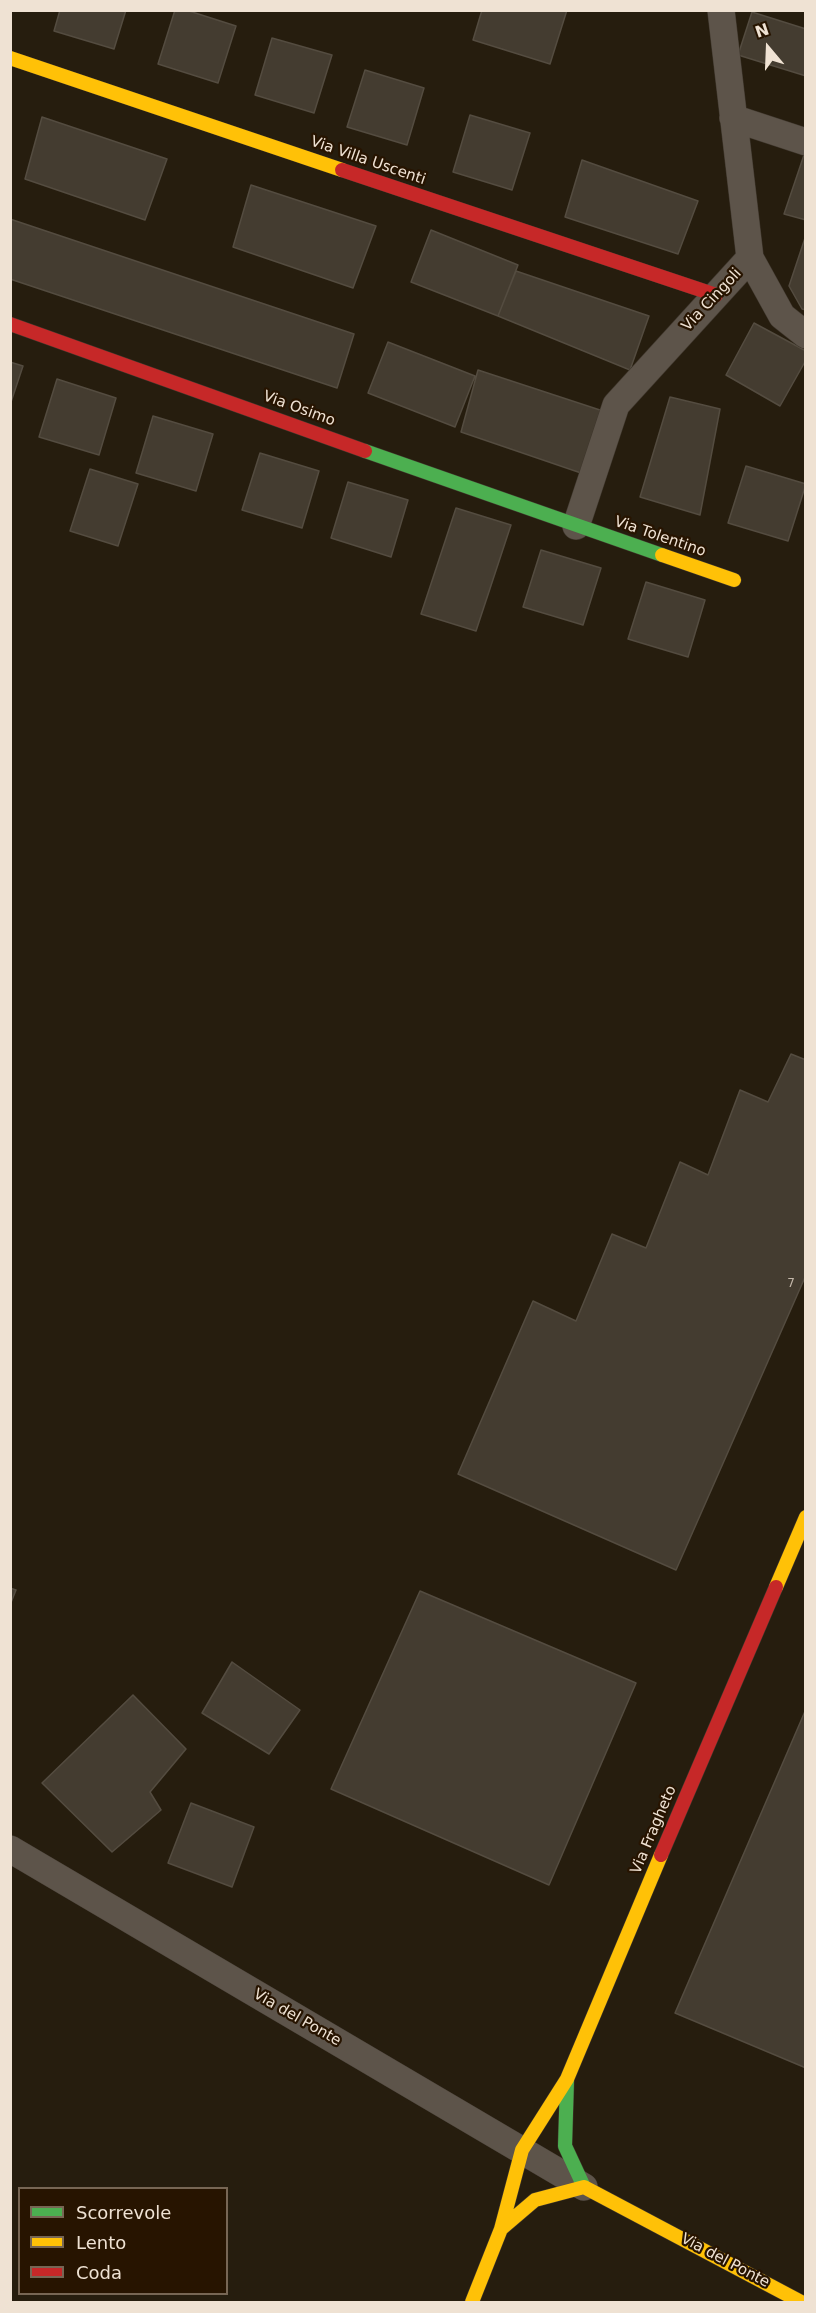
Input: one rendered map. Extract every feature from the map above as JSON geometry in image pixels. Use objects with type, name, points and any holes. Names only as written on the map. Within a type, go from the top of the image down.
[{"type":"street","name":"Via Cingoli","points":[[576,525],[616,405],[750,258],[721,10]]},
{"type":"street","name":"Via Villa Uscenti","points":[[10,58],[716,295]]},
{"type":"street","points":[[733,118],[806,142]]},
{"type":"street","points":[[750,258],[782,316],[806,336]]},
{"type":"street","name":"Via Osimo","points":[[10,324],[576,525]]},
{"type":"street","name":"Via Tolentino","points":[[576,525],[734,580]]},
{"type":"street","name":"Via Fragheto","points":[[472,2302],[501,2229],[522,2150],[567,2079],[806,1517]]},
{"type":"street","name":"Via del Ponte","points":[[10,1849],[584,2187],[801,2302]]},
{"type":"street","points":[[501,2229],[535,2200],[584,2187],[565,2146],[567,2079]]},
{"type":"building","points":[[60,10],[126,10],[114,49],[54,31]]},
{"type":"building","points":[[175,10],[186,10],[236,26],[218,83],[158,64]]},
{"type":"building","points":[[482,10],[567,10],[550,64],[473,40]]},
{"type":"building","points":[[752,12],[806,29],[806,76],[738,55]]},
{"type":"building","points":[[272,38],[332,55],[314,113],[255,95]]},
{"type":"building","points":[[365,70],[424,88],[407,145],[347,127]]},
{"type":"building","points":[[470,115],[530,133],[512,190],[453,172]]},
{"type":"building","points":[[42,117],[167,159],[145,220],[25,179]]},
{"type":"building","points":[[806,149],[806,220],[784,214]]},
{"type":"building","points":[[582,160],[698,201],[678,254],[565,217]]},
{"type":"building","points":[[251,185],[376,226],[353,288],[233,247]]},
{"type":"building","points":[[10,219],[354,334],[337,388],[10,279]]},
{"type":"building","points":[[431,230],[518,265],[498,316],[411,282]]},
{"type":"building","points":[[806,235],[806,310],[802,309],[789,286]]},
{"type":"building","points":[[516,271],[649,316],[630,370],[498,316]]},
{"type":"building","points":[[754,323],[806,351],[806,360],[780,406],[726,375]]},
{"type":"building","points":[[388,342],[475,376],[455,427],[368,393]]},
{"type":"building","points":[[10,362],[23,366],[10,405]]},
{"type":"building","points":[[478,370],[603,411],[581,473],[461,432]]},
{"type":"building","points":[[57,379],[116,398],[99,455],[39,437]]},
{"type":"building","points":[[670,397],[720,409],[700,515],[640,497]]},
{"type":"building","points":[[153,416],[213,434],[196,491],[136,473]]},
{"type":"building","points":[[260,453],[319,471],[302,528],[242,510]]},
{"type":"building","points":[[746,466],[806,484],[788,541],[728,523]]},
{"type":"building","points":[[90,469],[138,484],[118,546],[70,531]]},
{"type":"building","points":[[348,482],[408,500],[391,557],[331,538]]},
{"type":"building","points":[[456,508],[511,525],[476,631],[421,614]]},
{"type":"building","points":[[541,550],[601,568],[583,625],[523,607]]},
{"type":"building","points":[[646,582],[705,600],[688,657],[628,639]]},
{"type":"building","points":[[791,1054],[806,1060],[806,1275],[676,1570],[458,1474],[533,1301],[576,1321],[612,1234],[646,1248],[680,1162],[708,1175],[740,1090],[768,1102]]},
{"type":"building","points":[[10,1588],[16,1590],[10,1605]]},
{"type":"building","points":[[420,1591],[636,1683],[549,1885],[331,1789]]},
{"type":"building","points":[[232,1662],[300,1710],[269,1754],[202,1713]]},
{"type":"building","points":[[133,1695],[186,1749],[150,1792],[161,1810],[112,1852],[42,1783]]},
{"type":"building","points":[[806,1709],[806,2068],[675,2013]]},
{"type":"building","points":[[191,1803],[254,1827],[232,1887],[168,1863]]},
{"type":"traffic: fast","points":[[365,451],[662,555]]},
{"type":"traffic: fast","points":[[567,2081],[565,2146],[584,2187]]},
{"type":"traffic: slow","points":[[10,58],[342,170]]},
{"type":"traffic: slow","points":[[662,555],[734,580]]},
{"type":"traffic: slow","points":[[776,1587],[806,1517]]},
{"type":"traffic: slow","points":[[472,2302],[501,2229],[522,2150],[567,2079],[661,1855]]},
{"type":"traffic: slow","points":[[501,2229],[535,2200],[584,2187],[801,2302]]},
{"type":"traffic: jam","points":[[342,170],[716,295]]},
{"type":"traffic: jam","points":[[10,324],[365,451]]},
{"type":"traffic: jam","points":[[661,1855],[776,1587]]}]
